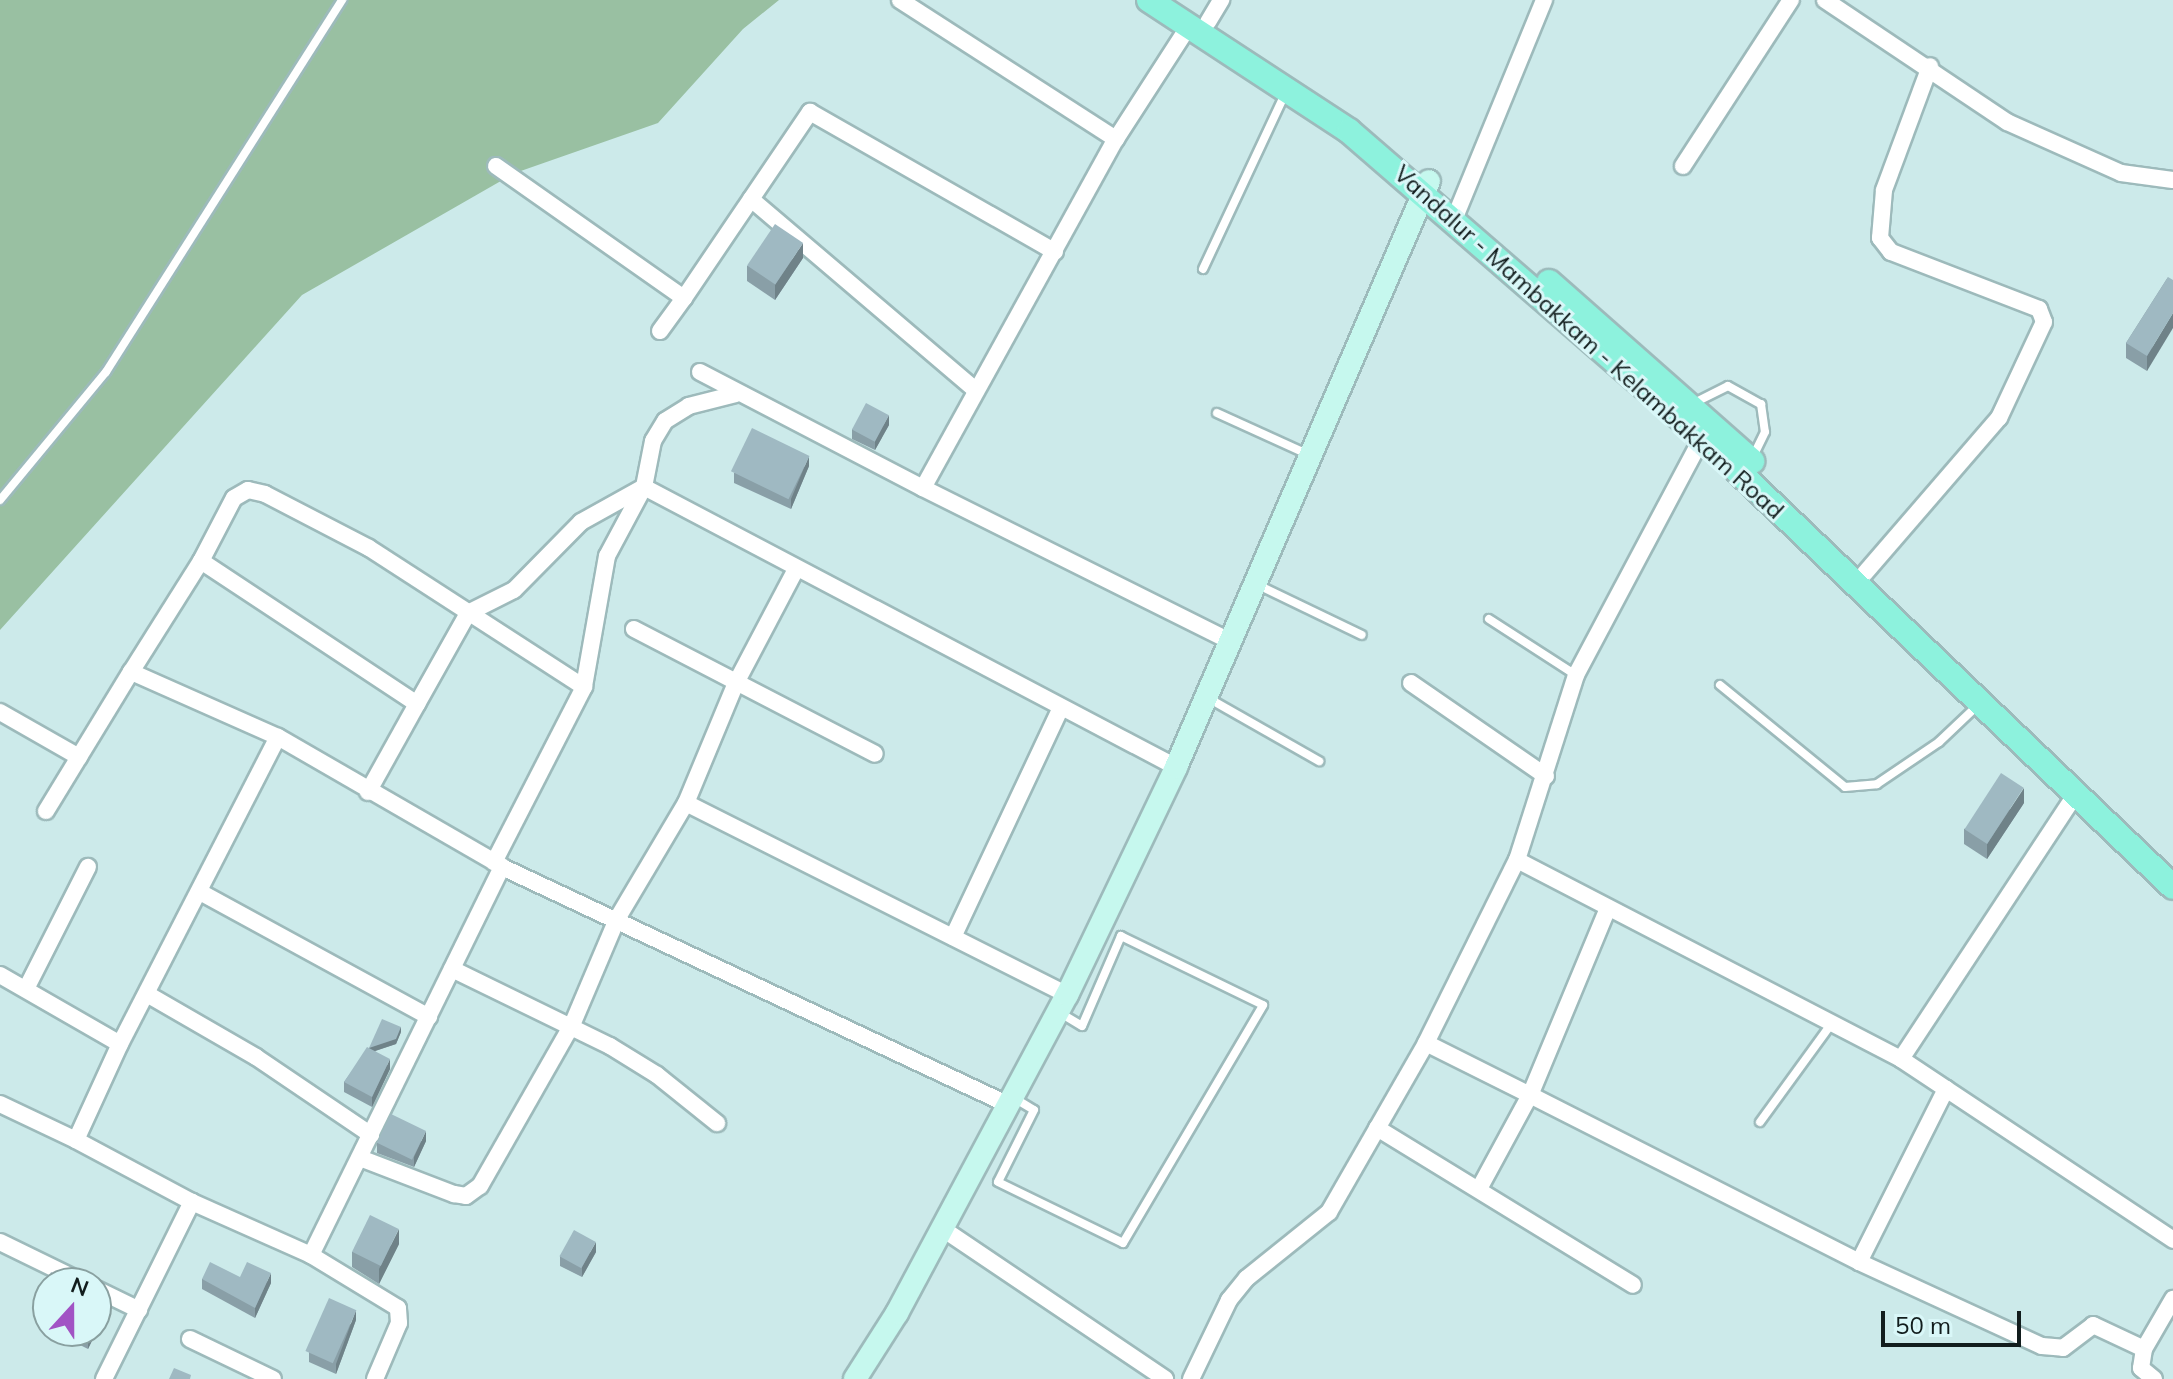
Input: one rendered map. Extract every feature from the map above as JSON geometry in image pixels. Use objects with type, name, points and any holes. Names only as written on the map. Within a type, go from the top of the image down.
[{"type":"main road","name":"Vandalur - Mambakkam - Kelambakkam Road","points":[[1149,0],[1199,23],[1359,118],[1426,188]]},
{"type":"main road","name":"Vandalur - Mambakkam - Kelambakkam Road","points":[[1174,0],[1199,23],[1287,90],[1426,188],[1707,429],[1981,703],[2173,887]]},
{"type":"main road","name":"Vandalur - Mambakkam - Kelambakkam Road","points":[[1458,215],[1691,405],[1707,429],[1751,460],[2173,866]]},
{"type":"street","points":[[900,0],[1116,139]]},
{"type":"street","points":[[923,488],[974,389],[1055,252],[1116,139],[1199,23],[1221,0]]},
{"type":"street","points":[[1458,215],[1544,0]]},
{"type":"street","points":[[1683,166],[1791,0]]},
{"type":"street","points":[[1825,0],[1930,66],[2007,122],[2064,151],[2121,173],[2173,180]]},
{"type":"street","points":[[1865,573],[1999,418],[2044,322],[2039,309],[1891,252],[1880,238],[1884,190],[1930,66]]},
{"type":"street","points":[[660,331],[810,112],[1055,252]]},
{"type":"street","points":[[496,166],[684,298]]},
{"type":"street","points":[[855,1379],[943,1229],[1063,1004],[1176,767],[1426,188]]},
{"type":"street","points":[[751,199],[974,389]]},
{"type":"street","points":[[700,372],[736,394],[1230,641]]},
{"type":"street","points":[[311,1255],[429,1017],[498,864],[584,687],[607,556],[644,487],[653,441],[665,421],[689,406],[736,394]]},
{"type":"street","points":[[1191,1379],[1229,1300],[1247,1278],[1329,1212],[1426,1043],[1517,860],[1576,675],[1707,429]]},
{"type":"street","points":[[644,487],[1176,767]]},
{"type":"street","points":[[368,792],[468,613],[514,590],[581,522],[644,487]]},
{"type":"street","points":[[46,811],[201,561],[234,498],[255,490],[369,548],[584,687]]},
{"type":"street","points":[[201,561],[417,704]]},
{"type":"street","points":[[360,1158],[454,1194],[474,1193],[572,1025],[617,919],[686,803],[736,683],[796,569]]},
{"type":"street","points":[[634,629],[875,754]]},
{"type":"street","points":[[131,672],[278,737],[368,792],[498,864],[1011,1102]]},
{"type":"street","points":[[1411,683],[1546,776]]},
{"type":"street","points":[[953,937],[1061,707]]},
{"type":"street","points":[[0,712],[79,757]]},
{"type":"street","points":[[76,1140],[120,1044],[278,737]]},
{"type":"street","points":[[1901,1059],[2076,794]]},
{"type":"street","points":[[686,803],[953,937],[1063,1004]]},
{"type":"street","points":[[1517,860],[1901,1059],[2173,1240]]},
{"type":"street","points":[[26,989],[88,867]]},
{"type":"street","points":[[200,892],[429,1017]]},
{"type":"street","points":[[1480,1187],[1530,1095],[1608,908]]},
{"type":"street","points":[[452,969],[572,1025],[657,1075],[717,1123]]},
{"type":"street","points":[[0,975],[120,1044]]},
{"type":"street","points":[[147,994],[256,1057],[371,1135]]},
{"type":"street","points":[[1426,1043],[1859,1262],[2042,1346],[2063,1348],[2093,1325],[2144,1349]]},
{"type":"street","points":[[1859,1262],[1946,1089]]},
{"type":"street","points":[[0,1104],[76,1140],[192,1202],[311,1255],[398,1308],[399,1323],[375,1379]]},
{"type":"street","points":[[1377,1128],[1480,1187],[1633,1285]]},
{"type":"street","points":[[104,1379],[192,1202]]},
{"type":"street","points":[[943,1229],[1165,1379]]},
{"type":"street","points":[[0,1242],[51,1267]]},
{"type":"street","points":[[112,1297],[139,1310]]},
{"type":"street","points":[[2154,1379],[2141,1368],[2144,1349],[2173,1299]]},
{"type":"street","points":[[190,1339],[273,1379]]},
{"type":"lane","points":[[0,500],[106,372],[342,0]]},
{"type":"lane","points":[[1203,269],[1287,90]]},
{"type":"lane","points":[[1691,405],[1728,386],[1761,404],[1765,432],[1751,460]]},
{"type":"lane","points":[[1217,413],[1310,455]]},
{"type":"lane","points":[[1254,584],[1362,635]]},
{"type":"lane","points":[[1489,619],[1576,675]]},
{"type":"lane","points":[[1720,685],[1813,765],[1854,788],[1877,784],[1916,759],[1981,703]]},
{"type":"lane","points":[[1206,696],[1319,761]]},
{"type":"lane","points":[[1011,1102],[1034,1110],[998,1182],[1123,1243],[1263,1005],[1121,936],[1082,1026],[1063,1004]]},
{"type":"lane","points":[[1760,1122],[1833,1022]]},
{"type":"green space","points":[[0,0],[779,0],[743,29],[658,123],[515,173],[302,295],[0,630]]},
{"type":"building","points":[[775,224],[803,243],[775,284],[747,265]]},
{"type":"building","points":[[2168,277],[2173,280],[2173,313],[2147,356],[2126,343]]},
{"type":"building","points":[[866,403],[889,415],[875,442],[852,429]]},
{"type":"building","points":[[752,428],[810,456],[788,499],[731,471]]},
{"type":"building","points":[[2001,773],[2024,788],[1987,844],[1965,829]]},
{"type":"building","points":[[382,1019],[401,1027],[396,1039],[369,1048]]},
{"type":"building","points":[[367,1047],[390,1059],[372,1097],[344,1082]]},
{"type":"building","points":[[391,1114],[426,1131],[412,1160],[377,1143]]},
{"type":"building","points":[[370,1215],[399,1229],[381,1266],[352,1252]]},
{"type":"building","points":[[574,1230],[596,1242],[581,1268],[559,1256]]},
{"type":"building","points":[[210,1262],[240,1277],[247,1262],[271,1273],[255,1308],[202,1279]]},
{"type":"building","points":[[329,1298],[356,1310],[333,1363],[305,1351]]},
{"type":"building","points":[[174,1368],[191,1375],[190,1379],[169,1379]]}]
